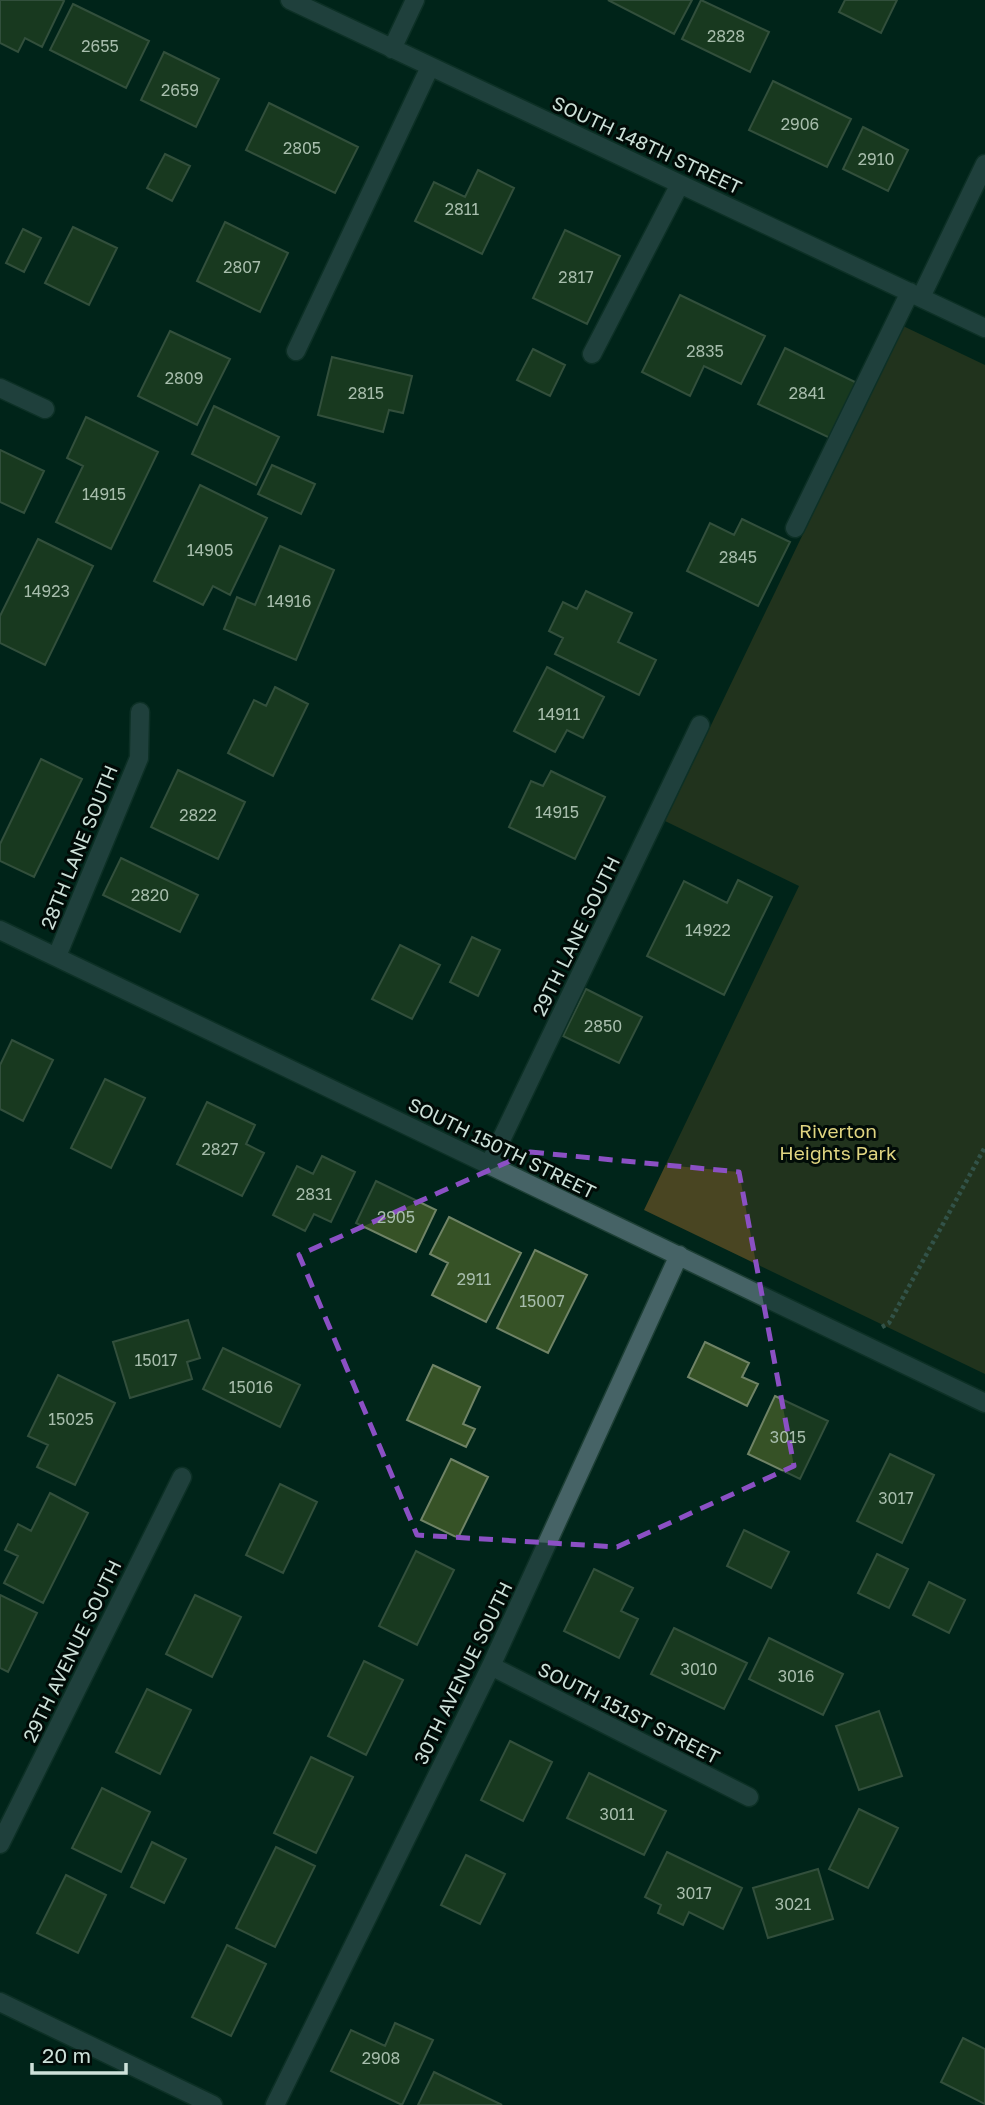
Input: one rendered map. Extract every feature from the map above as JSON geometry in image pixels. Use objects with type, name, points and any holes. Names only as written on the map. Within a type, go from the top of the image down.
[{"type":"street","name":"SOUTH 148TH STREET","points":[[290,0],[985,328]]},
{"type":"street","points":[[392,49],[415,0]]},
{"type":"street","points":[[296,351],[430,67]]},
{"type":"street","points":[[794,528],[985,164]]},
{"type":"street","points":[[592,354],[680,184]]},
{"type":"street","points":[[0,388],[45,409]]},
{"type":"street","name":"28TH LANE SOUTH","points":[[57,956],[139,758],[140,712]]},
{"type":"street","name":"29TH LANE SOUTH","points":[[489,1165],[700,724]]},
{"type":"street","name":"SOUTH 150TH STREET","points":[[1,933],[57,956],[985,1403]]},
{"type":"street","name":"30TH AVENUE SOUTH","points":[[275,2105],[491,1666],[679,1255]]},
{"type":"street","name":"29TH AVENUE SOUTH","points":[[0,1844],[182,1477]]},
{"type":"street","name":"SOUTH 151ST STREET","points":[[491,1666],[748,1797]]},
{"type":"street","points":[[0,2002],[213,2105]]},
{"type":"path","points":[[881,1328],[889,1323],[985,1147]]},
{"type":"highlighted area","points":[[530,1152],[739,1172],[794,1466],[617,1547],[417,1535],[299,1255]]},
{"type":"green space","name":"Riverton Heights Park","points":[[903,326],[985,365],[985,1374],[644,1210],[799,886],[665,821]]},
{"type":"building","points":[[0,0],[64,1],[42,47],[25,38],[18,52],[0,43]]},
{"type":"building","points":[[608,0],[692,0],[674,34]]},
{"type":"building","points":[[701,0],[769,32],[750,72],[682,39]]},
{"type":"building","points":[[845,0],[897,0],[881,33],[839,12]]},
{"type":"building","points":[[73,4],[149,41],[126,88],[50,50]]},
{"type":"building","points":[[164,52],[219,79],[196,127],[141,100]]},
{"type":"building","points":[[773,81],[851,119],[827,167],[749,130]]},
{"type":"building","points":[[269,103],[358,147],[335,193],[246,150]]},
{"type":"building","points":[[863,127],[908,150],[888,191],[843,169]]},
{"type":"building","points":[[165,154],[190,166],[172,201],[147,188]]},
{"type":"building","points":[[478,170],[514,188],[482,254],[415,221],[434,182],[465,197]]},
{"type":"building","points":[[225,222],[288,253],[260,312],[197,281]]},
{"type":"building","points":[[73,227],[117,248],[89,305],[45,283]]},
{"type":"building","points":[[23,229],[41,238],[24,272],[6,263]]},
{"type":"building","points":[[565,230],[620,256],[587,324],[533,298]]},
{"type":"building","points":[[680,295],[765,336],[741,384],[704,366],[690,396],[642,372]]},
{"type":"building","points":[[170,331],[230,359],[197,425],[138,396]]},
{"type":"building","points":[[785,348],[857,383],[830,438],[758,404]]},
{"type":"building","points":[[533,349],[565,365],[550,396],[517,380]]},
{"type":"building","points":[[332,357],[412,376],[403,413],[389,410],[383,432],[318,415]]},
{"type":"building","points":[[214,406],[279,437],[256,485],[192,454]]},
{"type":"building","points":[[86,417],[158,452],[111,549],[56,522],[83,466],[67,458]]},
{"type":"building","points":[[0,450],[44,471],[24,513],[0,502]]},
{"type":"building","points":[[272,465],[315,484],[301,514],[258,494]]},
{"type":"building","points":[[200,485],[267,518],[230,595],[213,586],[203,605],[154,581]]},
{"type":"building","points":[[742,519],[790,542],[758,606],[687,571],[710,523],[734,535]]},
{"type":"building","points":[[38,539],[93,566],[45,665],[0,643],[0,616]]},
{"type":"building","points":[[280,546],[334,570],[296,660],[224,629],[237,597],[255,605]]},
{"type":"building","points":[[586,591],[632,613],[618,642],[656,660],[639,695],[555,654],[563,638],[549,631],[563,602],[577,609]]},
{"type":"building","points":[[547,667],[604,697],[583,738],[567,730],[555,752],[514,731]]},
{"type":"building","points":[[275,687],[308,704],[273,776],[228,753],[254,700],[266,706]]},
{"type":"building","points":[[41,759],[82,779],[34,877],[0,861],[0,844]]},
{"type":"building","points":[[178,770],[245,802],[218,859],[151,827]]},
{"type":"building","points":[[551,771],[605,797],[575,859],[509,827],[531,781],[543,786]]},
{"type":"building","points":[[121,858],[198,895],[180,932],[103,895]]},
{"type":"building","points":[[738,880],[772,897],[724,995],[647,956],[684,881],[727,903]]},
{"type":"building","points":[[472,937],[500,950],[478,996],[450,982]]},
{"type":"building","points":[[400,945],[440,965],[412,1019],[372,999]]},
{"type":"building","points":[[586,989],[642,1017],[619,1063],[563,1036]]},
{"type":"building","points":[[12,1040],[53,1060],[23,1121],[0,1109],[0,1065]]},
{"type":"building","points":[[105,1079],[145,1098],[111,1168],[71,1148]]},
{"type":"building","points":[[207,1102],[255,1125],[246,1144],[264,1153],[242,1196],[177,1164]]},
{"type":"building","points":[[322,1156],[355,1172],[331,1222],[314,1214],[305,1231],[273,1215],[297,1166],[313,1174]]},
{"type":"building","points":[[376,1181],[436,1210],[416,1252],[356,1223]]},
{"type":"building","points":[[449,1217],[521,1253],[486,1322],[432,1295],[448,1263],[430,1254]]},
{"type":"building","points":[[535,1250],[587,1275],[548,1353],[497,1328]]},
{"type":"building","points":[[188,1320],[200,1358],[187,1362],[192,1379],[130,1398],[113,1342]]},
{"type":"building","points":[[705,1342],[749,1363],[742,1377],[758,1384],[747,1406],[688,1377]]},
{"type":"building","points":[[223,1348],[300,1385],[280,1427],[203,1389]]},
{"type":"building","points":[[433,1365],[480,1387],[463,1424],[475,1429],[466,1447],[407,1420]]},
{"type":"building","points":[[58,1375],[115,1403],[75,1485],[37,1467],[48,1445],[28,1436]]},
{"type":"building","points":[[775,1396],[828,1421],[800,1479],[748,1454]]},
{"type":"building","points":[[890,1454],[934,1475],[902,1543],[857,1521]]},
{"type":"building","points":[[451,1459],[488,1477],[458,1538],[421,1520]]},
{"type":"building","points":[[280,1484],[317,1502],[283,1573],[246,1555]]},
{"type":"building","points":[[50,1493],[88,1513],[43,1603],[4,1583],[18,1556],[5,1550],[18,1524],[31,1531]]},
{"type":"building","points":[[744,1530],[789,1552],[771,1588],[727,1566]]},
{"type":"building","points":[[416,1551],[454,1570],[417,1645],[379,1626]]},
{"type":"building","points":[[877,1554],[908,1569],[889,1608],[858,1593]]},
{"type":"building","points":[[594,1569],[633,1588],[621,1611],[638,1619],[619,1658],[564,1631]]},
{"type":"building","points":[[929,1582],[965,1600],[949,1633],[913,1615]]},
{"type":"building","points":[[0,1595],[37,1613],[8,1672],[0,1668]]},
{"type":"building","points":[[195,1595],[241,1617],[212,1677],[166,1654]]},
{"type":"building","points":[[674,1628],[747,1663],[724,1709],[651,1674]]},
{"type":"building","points":[[769,1638],[843,1674],[823,1715],[749,1679]]},
{"type":"building","points":[[364,1661],[403,1680],[366,1755],[328,1736]]},
{"type":"building","points":[[147,1689],[191,1710],[160,1774],[116,1752]]},
{"type":"building","points":[[879,1711],[902,1776],[859,1790],[836,1726]]},
{"type":"building","points":[[510,1741],[552,1762],[523,1821],[481,1800]]},
{"type":"building","points":[[311,1757],[353,1777],[316,1853],[274,1833]]},
{"type":"building","points":[[589,1773],[666,1811],[644,1855],[567,1818]]},
{"type":"building","points":[[102,1788],[150,1812],[121,1872],[72,1848]]},
{"type":"building","points":[[859,1809],[898,1828],[868,1888],[829,1869]]},
{"type":"building","points":[[152,1842],[186,1859],[164,1903],[131,1887]]},
{"type":"building","points":[[276,1847],[315,1866],[275,1947],[236,1928]]},
{"type":"building","points":[[667,1852],[742,1888],[723,1929],[689,1912],[683,1925],[658,1913],[661,1905],[645,1897]]},
{"type":"building","points":[[466,1855],[505,1874],[480,1924],[441,1905]]},
{"type":"building","points":[[818,1869],[833,1919],[768,1938],[753,1888]]},
{"type":"building","points":[[66,1875],[106,1895],[78,1953],[37,1933]]},
{"type":"building","points":[[227,1945],[266,1964],[231,2036],[192,2017]]},
{"type":"building","points":[[395,2023],[433,2040],[402,2105],[331,2071],[351,2030],[385,2046]]},
{"type":"building","points":[[963,2038],[985,2049],[985,2104],[941,2082]]},
{"type":"building","points":[[434,2072],[502,2105],[418,2105]]}]
